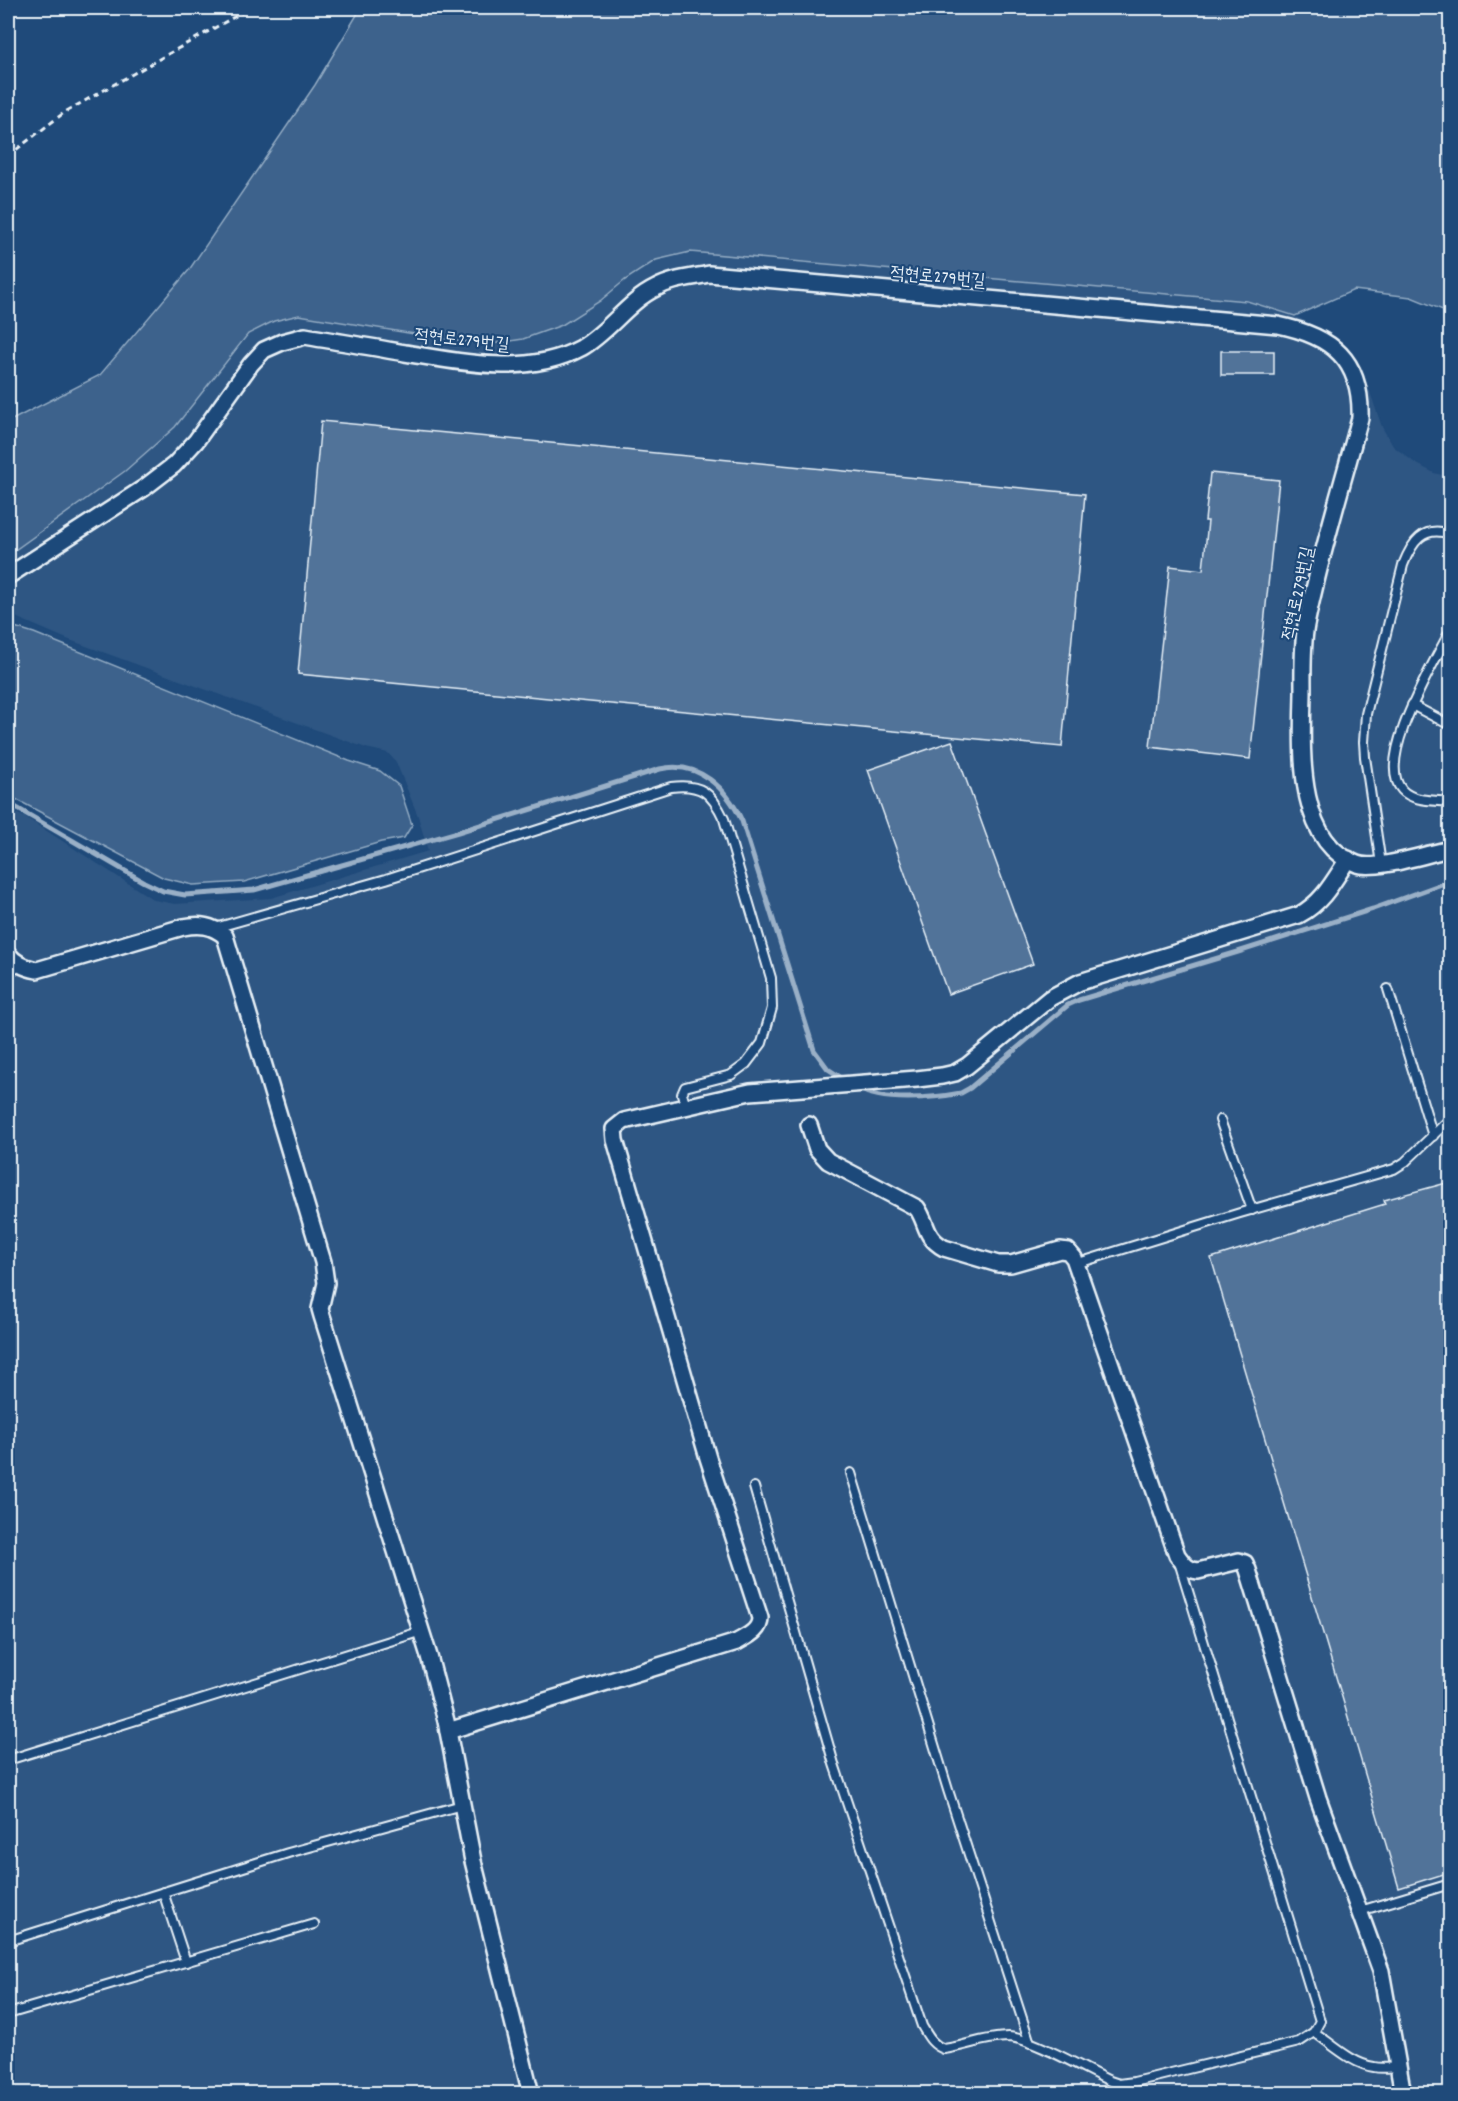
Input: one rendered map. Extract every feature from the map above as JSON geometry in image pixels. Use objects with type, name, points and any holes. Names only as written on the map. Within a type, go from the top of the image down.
[{"type":"street","name":"적현로279번길","points":[[8,576],[144,488],[174,465],[196,441],[251,364],[264,350],[305,336],[455,361],[508,365],[534,363],[561,357],[582,347],[653,289],[670,281],[709,274],[1302,330],[1323,340],[1343,357],[1355,375],[1360,399],[1360,418],[1313,596],[1304,643],[1302,736],[1304,780],[1312,812],[1323,837],[1337,854],[1358,865],[1381,864],[1450,849]]},
{"type":"street","points":[[448,1731],[737,1642],[755,1631],[760,1625],[760,1618],[708,1458],[615,1140],[614,1129],[624,1120],[750,1092],[887,1082],[955,1073],[967,1066],[1050,998],[1080,982],[1299,915],[1320,901],[1348,859]]},
{"type":"street","points":[[8,954],[15,962],[28,969],[37,970],[183,927],[200,924],[215,928],[225,936],[325,1274],[326,1283],[320,1309],[422,1631],[448,1731],[473,1861],[531,2094]]},
{"type":"street","points":[[809,1125],[817,1149],[828,1161],[917,1208],[928,1235],[944,1248],[998,1264],[1011,1264],[1060,1250],[1068,1251],[1074,1258],[1177,1555],[1185,1566],[1198,1571],[1233,1561],[1245,1563],[1318,1798],[1381,1971],[1403,2094]]},
{"type":"lane","points":[[1381,864],[1365,757],[1366,714],[1408,550],[1416,540],[1430,532],[1440,531],[1450,534]]},
{"type":"lane","points":[[1450,631],[1412,705],[1401,732],[1393,767],[1395,779],[1402,790],[1413,797],[1450,802]]},
{"type":"lane","points":[[1412,705],[1450,725]]},
{"type":"lane","points":[[215,928],[386,879],[671,787],[684,785],[695,787],[707,792],[718,806],[724,819],[767,962],[773,992],[767,1029],[756,1053],[730,1075],[685,1087],[682,1094],[686,1107]]},
{"type":"lane","points":[[1388,989],[1432,1136]]},
{"type":"lane","points":[[1075,1264],[1395,1169],[1450,1119]]},
{"type":"lane","points":[[1220,1120],[1252,1210]]},
{"type":"lane","points":[[851,1473],[948,1790],[1030,2043]]},
{"type":"lane","points":[[754,1488],[834,1764],[922,2026],[929,2038],[944,2049],[994,2038],[1010,2037],[1030,2043],[1119,2084],[1299,2042],[1314,2032],[1320,2021],[1177,1555]]},
{"type":"lane","points":[[8,1760],[422,1631]]},
{"type":"lane","points":[[8,1941],[288,1853],[462,1805]]},
{"type":"lane","points":[[1360,1911],[1450,1884]]},
{"type":"lane","points":[[163,1892],[186,1962]]},
{"type":"lane","points":[[8,2014],[314,1924]]},
{"type":"lane","points":[[1314,2032],[1365,2065],[1375,2068],[1398,2067]]},
{"type":"path","points":[[8,156],[65,112],[250,8]]},
{"type":"shaded area","points":[[361,8],[1450,8],[1450,313],[1411,297],[1354,290],[1295,316],[1247,301],[690,252],[656,260],[625,280],[600,301],[562,325],[523,339],[491,344],[457,341],[299,315],[274,321],[248,334],[175,427],[125,471],[8,555],[8,422],[100,375],[189,270],[315,85]]},
{"type":"shaded area","points":[[690,252],[1247,301],[1295,316],[1329,333],[1361,366],[1382,427],[1393,446],[1415,463],[1434,473],[1450,477],[1450,2093],[8,2093],[8,810],[25,817],[154,900],[175,904],[271,898],[428,851],[418,816],[396,762],[388,753],[366,748],[67,639],[11,615],[8,613],[8,555],[125,471],[238,349],[248,334],[274,321],[299,315],[457,341],[491,344],[600,301],[625,280],[656,260]]},
{"type":"shaded area","points":[[8,625],[34,633],[349,761],[380,771],[399,786],[412,825],[404,838],[381,842],[244,882],[193,885],[164,878],[8,795]]},
{"type":"building","points":[[1221,351],[1274,351],[1274,375],[1221,375]]},
{"type":"building","points":[[321,421],[1085,494],[1062,747],[298,674]]},
{"type":"building","points":[[1210,473],[1279,480],[1250,759],[1150,747],[1170,566],[1203,570]]},
{"type":"building","points":[[952,741],[1033,964],[948,994],[868,770]]},
{"type":"building","points":[[1450,1182],[1450,1468],[1445,1469],[1450,1489],[1450,1872],[1399,1888],[1211,1258],[1385,1204],[1384,1200]]},
{"type":"waterway","points":[[8,803],[144,882],[163,891],[185,895],[254,890],[458,832],[660,769],[674,767],[687,769],[699,773],[720,788],[736,809],[742,821],[814,1050],[828,1069],[845,1080]]},
{"type":"waterway","points":[[858,1088],[880,1096],[908,1098],[961,1093],[970,1088],[1068,1005],[1079,1000],[1373,909],[1450,881]]}]
